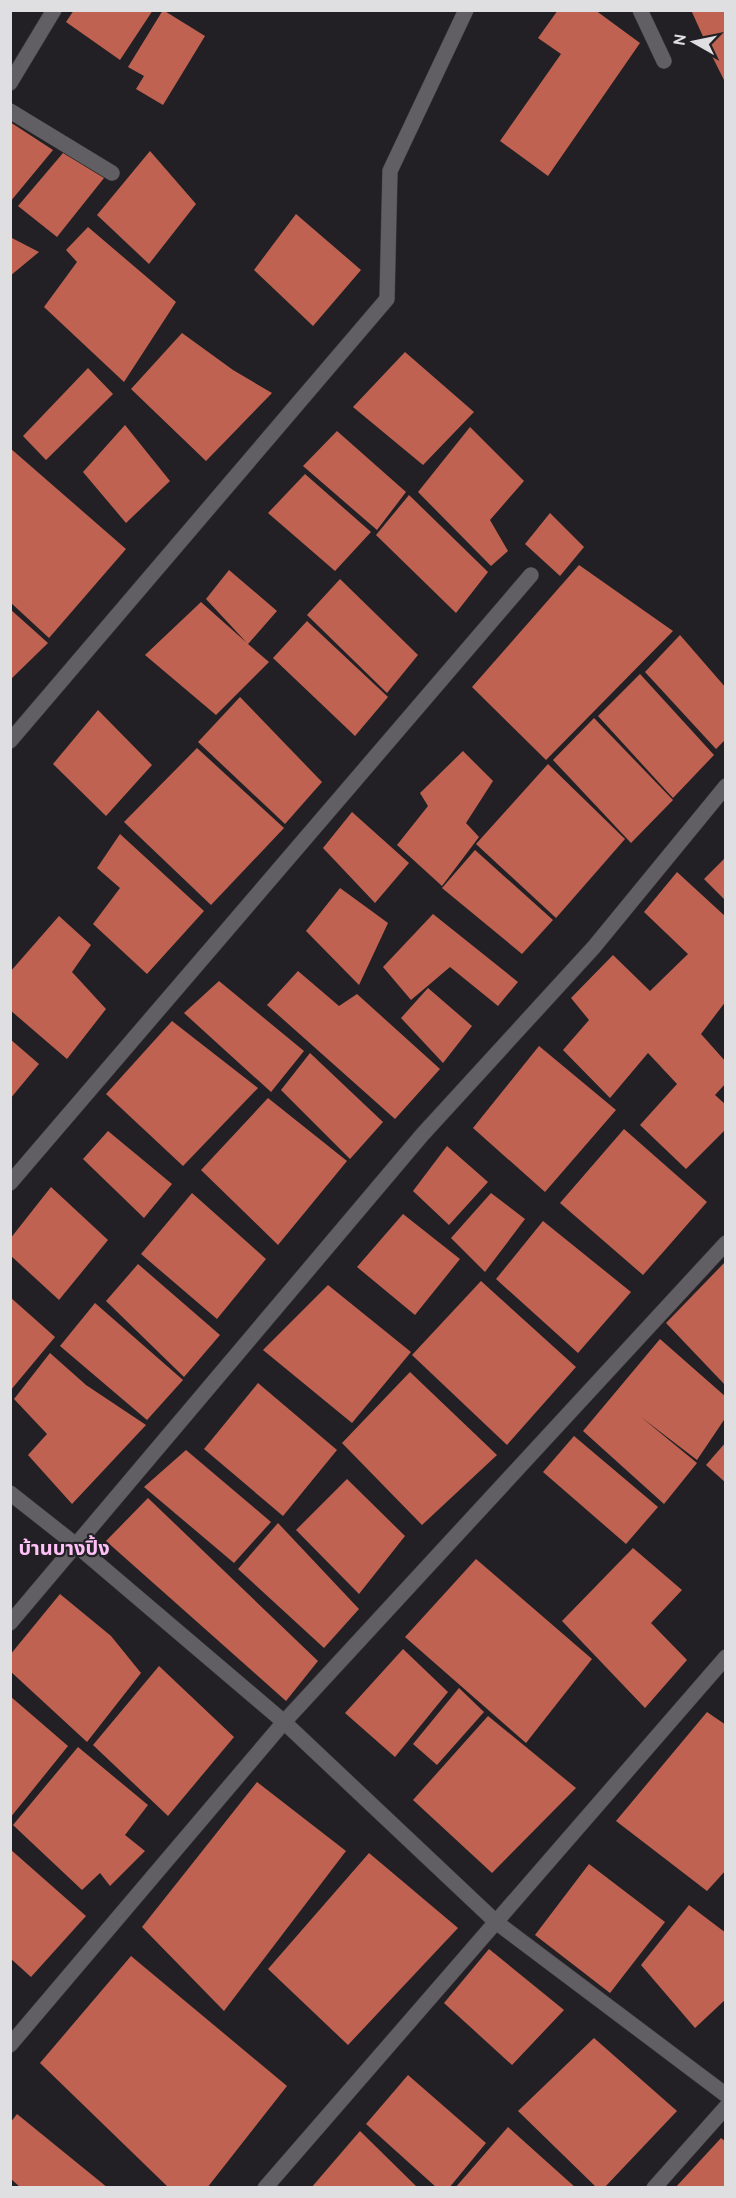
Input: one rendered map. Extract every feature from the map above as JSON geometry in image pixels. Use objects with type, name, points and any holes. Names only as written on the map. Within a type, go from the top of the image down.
[{"type":"street","points":[[10,83],[54,10]]},
{"type":"street","points":[[10,741],[387,299],[390,171],[466,10]]},
{"type":"street","points":[[640,10],[664,61]]},
{"type":"street","points":[[10,111],[112,173]]},
{"type":"street","points":[[10,1183],[531,575]]},
{"type":"street","points":[[10,1623],[422,1135],[594,947],[726,786]]},
{"type":"street","points":[[10,2045],[284,1722],[726,1244]]},
{"type":"street","points":[[10,1493],[76,1545],[284,1722],[496,1922],[726,2095]]},
{"type":"street","points":[[265,2187],[726,1657]]},
{"type":"street","points":[[654,2187],[726,2107]]},
{"type":"building","points":[[74,10],[153,10],[120,60],[66,22]]},
{"type":"building","points":[[163,10],[205,36],[163,105],[136,89],[144,76],[128,67]]},
{"type":"building","points":[[558,10],[595,10],[640,43],[548,176],[500,141],[561,54],[538,38]]},
{"type":"building","points":[[691,10],[726,10],[726,84],[711,54]]},
{"type":"building","points":[[10,122],[53,150],[10,202]]},
{"type":"building","points":[[150,151],[196,204],[149,264],[97,215]]},
{"type":"building","points":[[63,153],[104,178],[57,237],[18,206]]},
{"type":"building","points":[[296,214],[361,270],[313,326],[254,270]]},
{"type":"building","points":[[88,227],[176,302],[124,382],[44,307],[77,262],[66,250]]},
{"type":"building","points":[[10,237],[39,252],[10,276]]},
{"type":"building","points":[[182,333],[233,370],[272,393],[206,461],[131,389]]},
{"type":"building","points":[[405,352],[474,412],[423,465],[353,407]]},
{"type":"building","points":[[88,368],[113,394],[46,460],[23,436]]},
{"type":"building","points":[[125,425],[170,481],[126,523],[83,472]]},
{"type":"building","points":[[470,427],[524,481],[490,520],[508,551],[491,566],[418,492]]},
{"type":"building","points":[[337,431],[406,492],[377,530],[303,466]]},
{"type":"building","points":[[10,448],[126,549],[49,638],[10,602]]},
{"type":"building","points":[[305,474],[371,532],[335,571],[268,513]]},
{"type":"building","points":[[409,495],[488,572],[456,613],[376,535]]},
{"type":"building","points":[[550,513],[584,547],[560,576],[525,544]]},
{"type":"building","points":[[579,565],[673,631],[546,760],[472,687]]},
{"type":"building","points":[[229,570],[277,611],[248,644],[269,662],[216,715],[145,655],[201,602],[247,643],[206,599]]},
{"type":"building","points":[[340,579],[418,655],[387,693],[307,615]]},
{"type":"building","points":[[10,609],[48,643],[10,680]]},
{"type":"building","points":[[307,621],[388,697],[355,736],[273,658]]},
{"type":"building","points":[[680,635],[726,688],[726,739],[716,749],[645,672]]},
{"type":"building","points":[[640,674],[714,755],[673,798],[598,716]]},
{"type":"building","points":[[240,697],[322,782],[285,824],[198,742]]},
{"type":"building","points":[[98,710],[152,765],[106,816],[53,764]]},
{"type":"building","points":[[594,718],[673,800],[631,843],[553,760]]},
{"type":"building","points":[[197,748],[284,828],[211,905],[124,822]]},
{"type":"building","points":[[463,751],[493,781],[466,823],[479,837],[442,886],[397,845],[428,806],[420,793]]},
{"type":"building","points":[[548,764],[625,839],[556,918],[476,844]]},
{"type":"building","points":[[352,812],[409,863],[375,903],[323,848]]},
{"type":"building","points":[[120,834],[204,911],[147,974],[93,924],[120,888],[97,868]]},
{"type":"building","points":[[475,850],[553,920],[522,954],[442,888]]},
{"type":"building","points":[[726,857],[726,901],[704,879]]},
{"type":"building","points":[[677,872],[726,917],[726,1001],[701,1034],[726,1062],[726,1083],[715,1095],[726,1105],[726,1129],[686,1169],[640,1125],[677,1084],[648,1053],[610,1098],[563,1050],[589,1020],[571,998],[613,955],[650,991],[688,954],[644,912]]},
{"type":"building","points":[[340,888],[388,923],[359,985],[306,931]]},
{"type":"building","points":[[433,914],[518,982],[498,1006],[450,967],[411,1000],[383,967]]},
{"type":"building","points":[[59,916],[91,945],[72,972],[106,1009],[67,1059],[10,1010],[10,972]]},
{"type":"building","points":[[298,971],[339,1006],[357,994],[440,1069],[395,1119],[267,1005]]},
{"type":"building","points":[[219,981],[304,1051],[271,1092],[184,1013]]},
{"type":"building","points":[[428,988],[472,1026],[443,1063],[401,1018]]},
{"type":"building","points":[[172,1021],[258,1088],[183,1166],[106,1094]]},
{"type":"building","points":[[10,1039],[39,1064],[10,1099]]},
{"type":"building","points":[[539,1046],[616,1110],[545,1192],[473,1128]]},
{"type":"building","points":[[310,1053],[383,1122],[350,1159],[281,1090]]},
{"type":"building","points":[[268,1098],[347,1161],[278,1245],[201,1170]]},
{"type":"building","points":[[624,1129],[707,1202],[643,1275],[560,1203]]},
{"type":"building","points":[[108,1131],[172,1184],[144,1218],[83,1159]]},
{"type":"building","points":[[447,1146],[488,1182],[449,1225],[413,1191]]},
{"type":"building","points":[[51,1187],[108,1240],[59,1300],[10,1255],[10,1239]]},
{"type":"building","points":[[192,1193],[266,1259],[217,1319],[141,1254]]},
{"type":"building","points":[[491,1193],[525,1219],[485,1272],[451,1238]]},
{"type":"building","points":[[403,1214],[460,1259],[415,1315],[357,1267]]},
{"type":"building","points":[[543,1221],[631,1292],[578,1353],[496,1279]]},
{"type":"building","points":[[726,1261],[726,1386],[666,1323]]},
{"type":"building","points":[[138,1264],[220,1335],[184,1377],[106,1301]]},
{"type":"building","points":[[481,1281],[576,1367],[507,1445],[412,1355]]},
{"type":"building","points":[[328,1285],[411,1352],[352,1423],[263,1350]]},
{"type":"building","points":[[10,1297],[55,1337],[10,1391]]},
{"type":"building","points":[[95,1303],[183,1380],[147,1420],[60,1346]]},
{"type":"building","points":[[660,1339],[726,1397],[726,1417],[697,1460],[641,1417],[697,1463],[664,1504],[583,1431]]},
{"type":"building","points":[[50,1353],[86,1385],[146,1425],[72,1504],[28,1455],[47,1434],[14,1399]]},
{"type":"building","points":[[410,1372],[497,1455],[422,1525],[342,1443]]},
{"type":"building","points":[[258,1383],[337,1450],[283,1516],[204,1449]]},
{"type":"building","points":[[574,1436],[658,1507],[626,1544],[543,1472]]},
{"type":"building","points":[[726,1442],[726,1483],[706,1465]]},
{"type":"building","points":[[186,1450],[271,1522],[234,1563],[144,1487]]},
{"type":"building","points":[[347,1479],[405,1536],[359,1594],[296,1530]]},
{"type":"building","points":[[148,1498],[318,1661],[286,1701],[106,1541]]},
{"type":"building","points":[[278,1523],[359,1609],[324,1648],[238,1569]]},
{"type":"building","points":[[633,1548],[682,1590],[651,1623],[687,1660],[645,1708],[562,1621]]},
{"type":"building","points":[[476,1559],[592,1659],[526,1743],[405,1637]]},
{"type":"building","points":[[60,1594],[111,1636],[141,1673],[87,1742],[10,1671],[10,1655]]},
{"type":"building","points":[[403,1649],[448,1692],[395,1757],[345,1713]]},
{"type":"building","points":[[159,1666],[234,1737],[168,1816],[93,1745]]},
{"type":"building","points":[[459,1688],[484,1712],[437,1765],[413,1744]]},
{"type":"building","points":[[10,1696],[68,1746],[10,1818]]},
{"type":"building","points":[[707,1712],[726,1725],[726,1870],[707,1891],[616,1821]]},
{"type":"building","points":[[488,1716],[576,1788],[492,1873],[413,1800]]},
{"type":"building","points":[[78,1747],[148,1805],[125,1835],[145,1851],[110,1886],[100,1873],[82,1890],[13,1825]]},
{"type":"building","points":[[257,1782],[346,1851],[224,2011],[142,1927]]},
{"type":"building","points":[[10,1849],[86,1916],[31,1977],[10,1958]]},
{"type":"building","points":[[369,1853],[458,1928],[348,2045],[268,1969]]},
{"type":"building","points":[[589,1864],[665,1922],[610,1993],[535,1935]]},
{"type":"building","points":[[689,1905],[726,1933],[726,1999],[695,2028],[641,1965]]},
{"type":"building","points":[[489,1949],[564,2010],[512,2065],[444,2003]]},
{"type":"building","points":[[131,1956],[287,2086],[207,2188],[169,2188],[40,2063]]},
{"type":"building","points":[[594,2038],[677,2111],[604,2188],[597,2188],[518,2111]]},
{"type":"building","points":[[408,2075],[486,2143],[449,2188],[437,2188],[366,2124]]},
{"type":"building","points":[[17,2114],[108,2188],[21,2188],[10,2178],[10,2123]]},
{"type":"building","points":[[508,2127],[576,2188],[455,2188]]},
{"type":"building","points":[[360,2131],[418,2188],[311,2188]]},
{"type":"building","points":[[721,2138],[726,2142],[726,2188],[675,2188]]},
{"type":"district","name":"บ้านบางปิ้ง","points":[[64,1548]]}]
